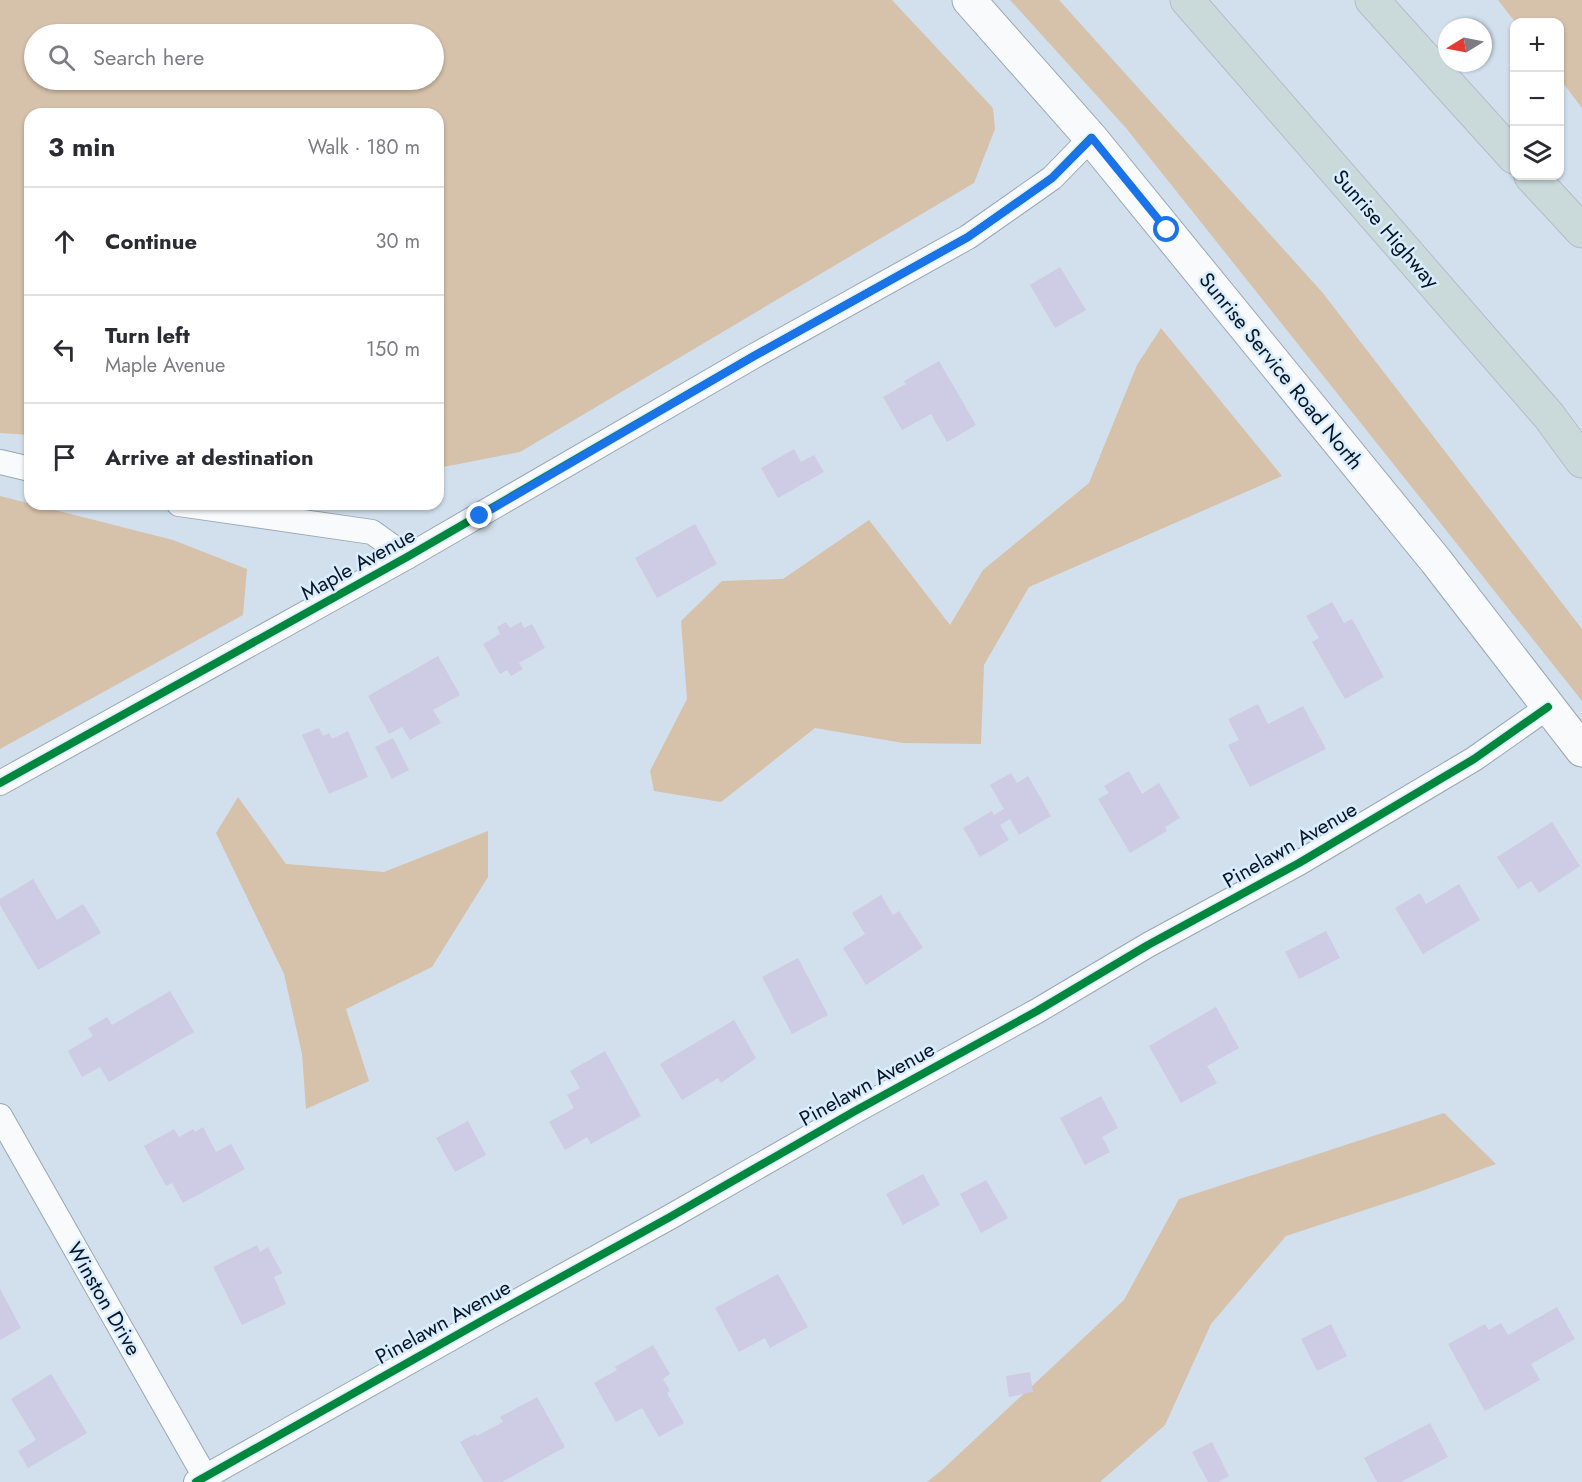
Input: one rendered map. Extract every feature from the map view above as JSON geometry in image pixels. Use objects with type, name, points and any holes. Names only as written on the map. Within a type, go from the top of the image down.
[{"type":"highway","name":"Sunrise Highway","points":[[1187,0],[1549,416],[1582,461]]},
{"type":"highway","points":[[1372,0],[1510,152]]},
{"type":"highway","points":[[1535,180],[1582,231]]},
{"type":"street","name":"Sunrise Service Road North","points":[[969,0],[1092,138],[1437,561],[1582,750]]},
{"type":"street","name":"Maple Avenue","points":[[0,783],[407,557],[754,356],[968,237],[1052,178],[1092,138]]},
{"type":"street","points":[[0,462],[24,468]]},
{"type":"street","points":[[220,510],[372,532],[407,557]]},
{"type":"street","name":"Pinelawn Avenue","points":[[203,1480],[1036,1011],[1148,945],[1299,863],[1474,759],[1548,706]]},
{"type":"street","name":"Winston Drive","points":[[0,1116],[203,1480]]},
{"type":"shaded area","points":[[0,0],[892,0],[993,108],[995,129],[974,183],[520,452],[444,467],[444,108],[24,108],[24,435],[0,433]]},
{"type":"shaded area","points":[[1010,0],[1059,0],[1322,292],[1582,629],[1582,701],[1126,128]]},
{"type":"shaded area","points":[[1498,0],[1582,0],[1582,108],[1564,84],[1564,18],[1512,18]]},
{"type":"shaded area","points":[[1161,328],[1282,476],[1029,587],[984,665],[981,744],[903,743],[815,728],[721,802],[654,791],[650,771],[687,699],[681,621],[722,581],[783,579],[869,520],[950,625],[983,570],[1089,483],[1137,365]]},
{"type":"shaded area","points":[[0,496],[24,502],[24,510],[55,510],[173,540],[247,569],[243,615],[0,749]]},
{"type":"shaded area","points":[[238,797],[286,864],[384,872],[488,831],[488,877],[432,967],[346,1009],[369,1081],[306,1109],[302,1054],[284,974],[216,833]]},
{"type":"shaded area","points":[[1444,1113],[1496,1164],[1286,1236],[1211,1324],[1165,1425],[1100,1482],[927,1482],[1124,1300],[1179,1199]]},
{"type":"building","points":[[1060,267],[1086,310],[1055,328],[1030,285]]},
{"type":"building","points":[[939,361],[976,425],[947,442],[931,414],[902,430],[883,397],[906,384],[904,381]]},
{"type":"building","points":[[794,449],[801,462],[814,455],[824,472],[778,498],[761,468]]},
{"type":"building","points":[[695,524],[717,564],[657,598],[635,558]]},
{"type":"building","points":[[1332,602],[1344,623],[1352,619],[1384,677],[1345,699],[1312,642],[1319,638],[1306,616]]},
{"type":"building","points":[[506,622],[510,628],[521,622],[524,628],[532,624],[545,648],[519,663],[523,669],[511,676],[507,670],[500,674],[483,644],[500,634],[497,627]]},
{"type":"building","points":[[438,656],[460,695],[433,710],[441,723],[410,740],[402,727],[389,734],[368,696]]},
{"type":"building","points":[[1258,704],[1268,724],[1303,706],[1326,749],[1250,787],[1228,745],[1239,740],[1228,719]]},
{"type":"building","points":[[319,728],[323,736],[329,733],[332,739],[348,731],[368,777],[329,794],[302,735]]},
{"type":"building","points":[[393,738],[409,770],[392,779],[375,747]]},
{"type":"building","points":[[1129,771],[1142,794],[1159,783],[1180,818],[1165,827],[1167,831],[1130,853],[1098,799],[1109,793],[1104,786]]},
{"type":"building","points":[[1011,773],[1017,783],[1028,776],[1051,816],[1019,835],[1010,819],[1000,825],[1009,840],[980,857],[963,828],[992,811],[994,815],[1004,809],[990,785]]},
{"type":"building","points":[[1552,822],[1580,866],[1539,893],[1531,881],[1518,889],[1497,857]]},
{"type":"building","points":[[33,879],[57,920],[83,904],[101,933],[38,970],[0,905],[0,899]]},
{"type":"building","points":[[1459,884],[1480,920],[1423,954],[1395,908],[1420,893],[1426,904]]},
{"type":"building","points":[[881,895],[893,915],[899,911],[923,948],[866,985],[843,948],[865,934],[852,913]]},
{"type":"building","points":[[1326,931],[1340,958],[1299,979],[1285,952]]},
{"type":"building","points":[[798,958],[828,1015],[792,1034],[762,977]]},
{"type":"building","points":[[170,991],[194,1032],[109,1082],[100,1067],[82,1077],[68,1051],[93,1036],[88,1028],[107,1017],[112,1025]]},
{"type":"building","points":[[1216,1007],[1239,1048],[1207,1066],[1217,1083],[1181,1103],[1149,1046]]},
{"type":"building","points":[[734,1020],[756,1058],[721,1083],[718,1078],[682,1100],[660,1064]]},
{"type":"building","points":[[605,1051],[641,1116],[591,1144],[587,1137],[565,1150],[549,1122],[574,1108],[567,1095],[580,1088],[570,1071]]},
{"type":"building","points":[[1101,1096],[1118,1128],[1102,1137],[1110,1152],[1085,1165],[1060,1118]]},
{"type":"building","points":[[468,1121],[486,1155],[455,1172],[436,1138]]},
{"type":"building","points":[[203,1127],[216,1152],[231,1144],[245,1169],[183,1203],[172,1183],[166,1186],[144,1146],[174,1129],[179,1137],[193,1129],[195,1132]]},
{"type":"building","points":[[923,1174],[940,1205],[903,1225],[886,1194]]},
{"type":"building","points":[[986,1180],[1008,1218],[981,1233],[960,1194]]},
{"type":"building","points":[[257,1245],[260,1252],[268,1247],[282,1273],[274,1277],[286,1304],[242,1325],[213,1267]]},
{"type":"building","points":[[778,1274],[808,1327],[770,1348],[765,1338],[739,1352],[715,1308]]},
{"type":"building","points":[[0,1289],[21,1328],[0,1340]]},
{"type":"building","points":[[1557,1307],[1575,1339],[1531,1364],[1540,1380],[1485,1411],[1448,1344],[1485,1324],[1489,1330],[1501,1323],[1508,1335]]},
{"type":"building","points":[[1331,1324],[1347,1356],[1317,1371],[1301,1339]]},
{"type":"building","points":[[653,1345],[670,1374],[663,1379],[670,1391],[667,1393],[684,1423],[659,1437],[642,1408],[616,1422],[594,1383],[617,1370],[615,1367]]},
{"type":"building","points":[[1030,1372],[1033,1392],[1009,1397],[1006,1376]]},
{"type":"building","points":[[51,1374],[87,1433],[28,1468],[18,1451],[36,1440],[11,1399]]},
{"type":"building","points":[[537,1397],[565,1447],[502,1482],[483,1482],[460,1442],[503,1422],[500,1417]]},
{"type":"building","points":[[1430,1423],[1448,1457],[1401,1482],[1377,1482],[1364,1458]]},
{"type":"building","points":[[1212,1442],[1229,1476],[1218,1482],[1208,1482],[1192,1452]]},
{"type":"cycle path","points":[[0,783],[407,557],[754,356],[968,237],[1052,178],[1091,138]]},
{"type":"cycle path","points":[[196,1482],[1037,1011],[1148,945],[1299,863],[1474,759],[1548,707]]},
{"type":"route","points":[[480,516],[754,356],[968,237],[1052,178],[1092,138],[1167,230]]}]
